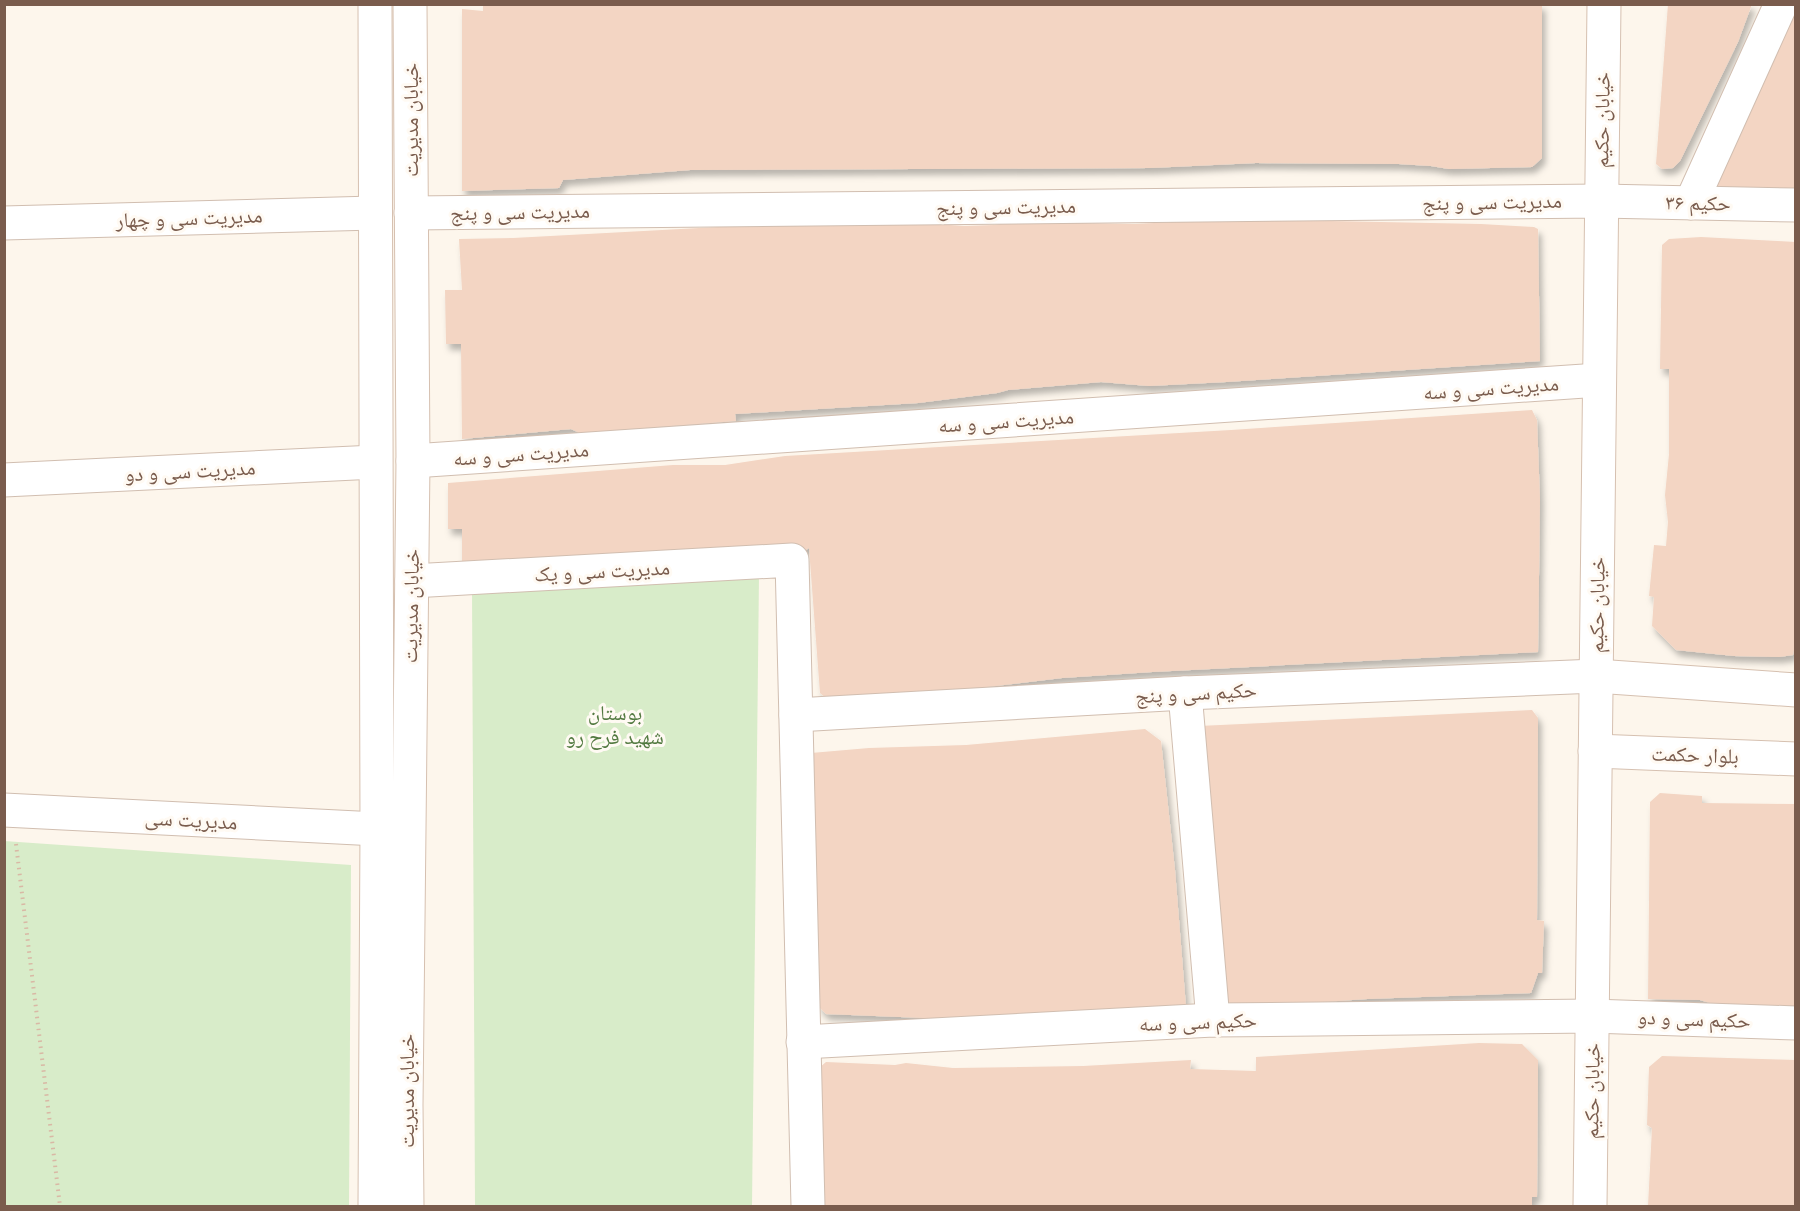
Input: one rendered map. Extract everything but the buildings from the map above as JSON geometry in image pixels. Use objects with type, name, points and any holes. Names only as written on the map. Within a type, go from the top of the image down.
[{"type":"street","name":"خیابان مدیریت","points":[[375,4],[377,829],[390,1105],[407,1206]]},
{"type":"street","name":"خیابان مدیریت","points":[[375,1206],[390,1105],[412,581],[410,4]]},
{"type":"street","name":"خیابان حکیم","points":[[1590,1206],[1604,4]]},
{"type":"street","points":[[1691,203],[1782,4]]},
{"type":"street","name":"مدیریت سی و پنج","points":[[411,213],[1602,201]]},
{"type":"street","name":"حکیم ۳۶","points":[[1602,201],[1796,205]]},
{"type":"street","name":"مدیریت سی و چهار","points":[[4,223],[374,213]]},
{"type":"street","name":"مدیریت سی و سه","points":[[413,461],[1599,380]]},
{"type":"street","name":"مدیریت سی و دو","points":[[4,480],[375,462]]},
{"type":"street","name":"مدیریت سی و یک","points":[[412,581],[792,560],[796,715]]},
{"type":"street","points":[[1596,676],[1796,690]]},
{"type":"street","name":"حکیم سی و پنج","points":[[796,715],[1185,693],[1596,676]]},
{"type":"street","points":[[1185,693],[1213,1020]]},
{"type":"street","points":[[796,715],[808,1206]]},
{"type":"street","name":"بلوار حکمت","points":[[1595,750],[1796,759]]},
{"type":"street","name":"مدیریت سی","points":[[8,810],[377,829]]},
{"type":"street","name":"حکیم سی و سه","points":[[803,1042],[1213,1020],[1592,1016]]},
{"type":"street","name":"حکیم سی و دو","points":[[1592,1016],[1796,1023]]},
{"type":"path","points":[[8,810],[60,1206]]},
{"type":"green space","name":"بوستان شهید فرح رو","points":[[759,575],[752,1206],[475,1206],[472,590]]},
{"type":"green space","points":[[4,841],[351,865],[349,1206],[5,1206]]}]
